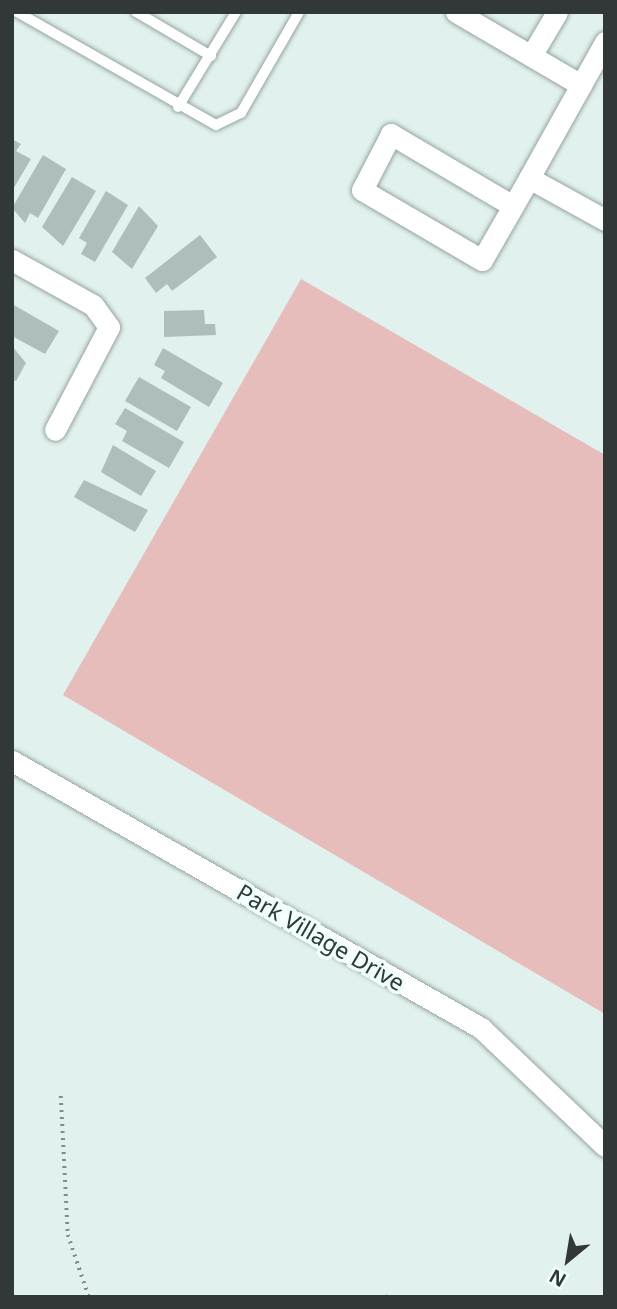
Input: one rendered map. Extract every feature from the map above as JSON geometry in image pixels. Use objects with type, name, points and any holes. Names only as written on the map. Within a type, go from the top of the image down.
[{"type":"street","points":[[456,12],[581,85]]},
{"type":"street","points":[[531,56],[557,12]]},
{"type":"street","points":[[513,206],[391,134],[362,190],[482,260],[513,206],[529,178],[605,42]]},
{"type":"street","points":[[529,178],[605,220]]},
{"type":"street","points":[[12,260],[93,305],[109,327],[55,430]]},
{"type":"street","name":"Park Village Drive","points":[[12,761],[481,1028],[605,1146]]},
{"type":"lane","points":[[18,12],[178,107],[216,125],[230,123],[299,12]]},
{"type":"lane","points":[[136,12],[211,56]]},
{"type":"lane","points":[[178,107],[236,12]]},
{"type":"path","points":[[61,1097],[68,1236],[89,1297]]},
{"type":"shaded area","points":[[301,279],[605,455],[605,1014],[63,695]]},
{"type":"building","points":[[12,139],[21,144],[16,151],[31,159],[12,191]]},
{"type":"building","points":[[43,155],[66,169],[38,218],[30,213],[25,223],[12,208]]},
{"type":"building","points":[[72,177],[96,191],[63,246],[42,227]]},
{"type":"building","points":[[106,191],[128,205],[95,262],[81,254],[87,243],[79,238]]},
{"type":"building","points":[[139,206],[158,226],[132,269],[112,252]]},
{"type":"building","points":[[200,235],[217,257],[172,291],[167,284],[156,293],[145,278]]},
{"type":"building","points":[[12,304],[59,331],[45,354],[12,336]]},
{"type":"building","points":[[204,310],[205,324],[215,324],[216,335],[164,337],[164,311]]},
{"type":"building","points":[[12,346],[26,363],[16,381],[12,379]]},
{"type":"building","points":[[163,348],[223,383],[209,407],[161,378],[165,371],[154,365]]},
{"type":"building","points":[[139,377],[191,407],[177,431],[125,401]]},
{"type":"building","points":[[125,408],[184,442],[169,468],[122,441],[127,431],[115,424]]},
{"type":"building","points":[[113,445],[156,471],[141,496],[101,472]]},
{"type":"building","points":[[84,480],[148,510],[135,532],[74,497]]}]
